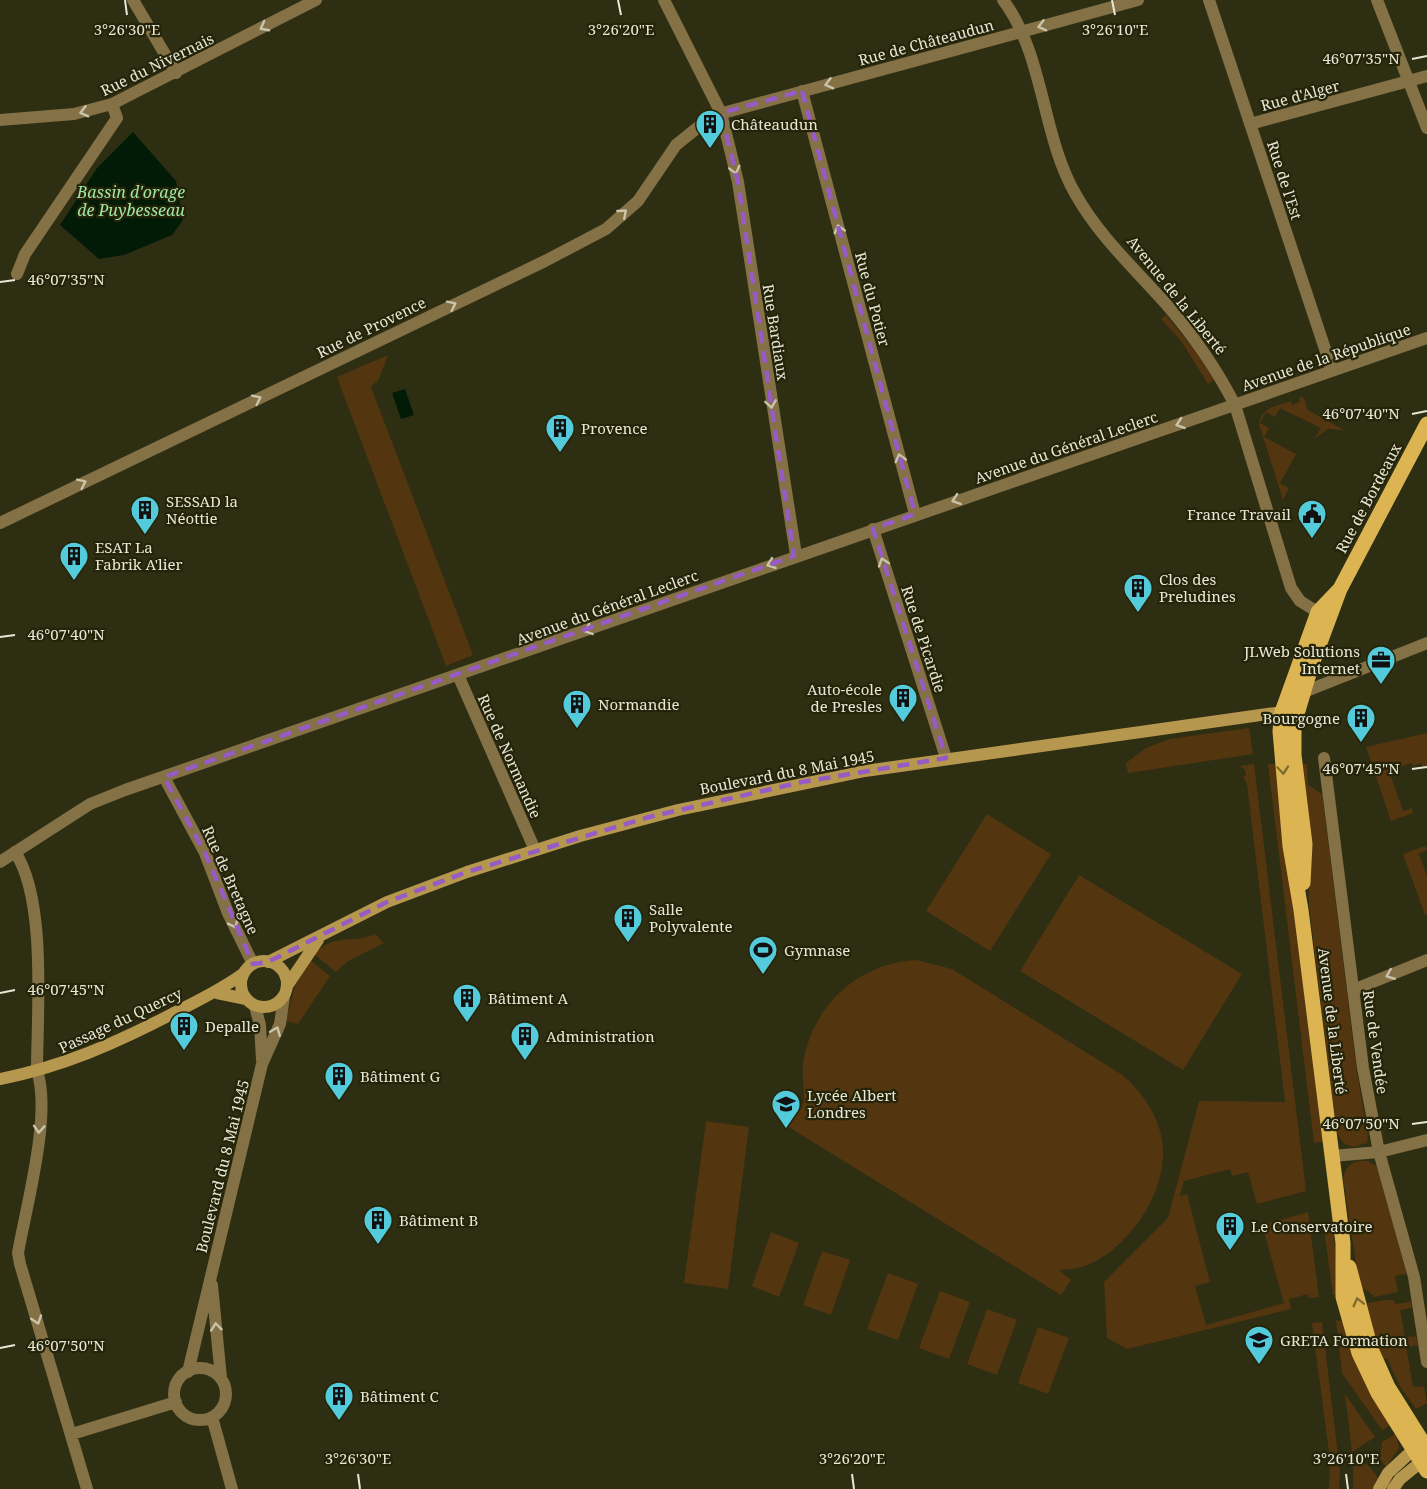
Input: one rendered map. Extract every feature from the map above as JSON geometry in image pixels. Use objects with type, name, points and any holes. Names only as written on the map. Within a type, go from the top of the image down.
[{"type":"main road","name":"Rue de Bordeaux","points":[[1324,616],[1427,424]]},
{"type":"main road","name":"Avenue de la Liberté","points":[[1301,910],[1305,844],[1294,755],[1294,724],[1324,616]]},
{"type":"main road","name":"Avenue de la Liberté","points":[[1324,616],[1282,712],[1280,731],[1290,846],[1301,910],[1343,1244],[1343,1297],[1359,1353],[1378,1393],[1424,1453]]},
{"type":"main road","points":[[1294,724],[1282,712],[1304,692]]},
{"type":"main road","name":"Boulevard du 8 Mai 1945","points":[[268,962],[387,902],[535,850],[649,817],[813,780],[946,758],[1282,712]]},
{"type":"main road","name":"Boulevard du 8 Mai 1945","points":[[286,991],[319,938]]},
{"type":"main road","points":[[217,993],[268,1007],[286,991],[284,973],[268,962],[253,964],[244,973],[241,986],[251,1002]]},
{"type":"main road","name":"Passage du Quercy","points":[[0,1079],[37,1071],[118,1041],[217,993],[244,973]]},
{"type":"main road","points":[[1379,1489],[1388,1473],[1424,1453]]},
{"type":"main road","points":[[1393,1489],[1424,1453]]},
{"type":"street","points":[[133,0],[176,73]]},
{"type":"street","name":"Rue du Nivernais","points":[[0,120],[74,114],[112,104],[316,0]]},
{"type":"street","name":"Rue Bardiaux","points":[[664,0],[721,113],[738,182],[796,555]]},
{"type":"street","name":"Avenue de la Liberté","points":[[1003,0],[1020,31],[1032,61],[1060,162],[1076,195],[1096,225],[1203,350],[1235,405],[1291,588],[1299,601],[1324,616]]},
{"type":"street","name":"Rue de Châteaudun","points":[[721,113],[1138,0]]},
{"type":"street","name":"Rue de l'Est","points":[[1209,0],[1332,370]]},
{"type":"street","points":[[1377,0],[1427,128]]},
{"type":"street","name":"Rue d'Alger","points":[[1250,124],[1427,76]]},
{"type":"street","name":"Rue du Potier","points":[[802,91],[915,514]]},
{"type":"street","points":[[17,274],[25,254],[117,118],[112,104]]},
{"type":"street","name":"Rue de Provence","points":[[0,523],[606,229],[638,201],[676,145],[712,116],[721,113]]},
{"type":"street","name":"Avenue de la République","points":[[1235,405],[1427,338]]},
{"type":"street","name":"Avenue du Général Leclerc","points":[[0,862],[90,804],[796,555],[1235,405]]},
{"type":"street","name":"Rue de Picardie","points":[[873,530],[946,758]]},
{"type":"street","points":[[1304,692],[1427,643]]},
{"type":"street","name":"Rue de Normandie","points":[[458,675],[535,850]]},
{"type":"street","name":"Rue de Vendée","points":[[1324,758],[1363,1068],[1379,1152],[1414,1277],[1427,1362]]},
{"type":"street","name":"Rue de Bretagne","points":[[164,777],[206,853],[228,912],[253,964]]},
{"type":"street","points":[[15,852],[23,865],[37,929],[37,1071],[42,1086],[38,1143],[18,1253],[22,1276],[87,1489]]},
{"type":"street","points":[[1353,990],[1427,960]]},
{"type":"street","name":"Boulevard du 8 Mai 1945","points":[[188,1372],[262,1064],[280,1024],[286,991]]},
{"type":"street","name":"Boulevard du 8 Mai 1945","points":[[251,1002],[260,1025],[262,1064]]},
{"type":"street","points":[[1332,1156],[1379,1152],[1427,1140]]},
{"type":"street","name":"Boulevard du 8 Mai 1945","points":[[211,1275],[221,1378]]},
{"type":"street","points":[[202,1369],[221,1378],[225,1386],[224,1404],[212,1417],[205,1420],[189,1418],[176,1402],[177,1384],[188,1372],[202,1369]]},
{"type":"street","points":[[72,1434],[176,1402]]},
{"type":"street","points":[[212,1417],[232,1489]]},
{"type":"highlighted area","points":[[802,91],[915,514],[873,529],[946,758],[802,782],[649,817],[467,872],[387,902],[268,962],[253,964],[205,853],[164,777],[794,556],[738,182],[721,113]]},
{"type":"shaded area","points":[[1166,315],[1198,354],[1214,380],[1208,384],[1181,341],[1161,319]]},
{"type":"shaded area","points":[[388,355],[379,379],[371,387],[473,655],[446,666],[337,377]]},
{"type":"shaded area","points":[[1303,396],[1308,410],[1344,430],[1328,429],[1314,439],[1321,428],[1280,408],[1275,417],[1266,412],[1260,423],[1269,428],[1264,437],[1296,454],[1280,483],[1289,488],[1283,500],[1259,424],[1260,418],[1266,411],[1275,406],[1291,401],[1292,405],[1300,402],[1299,398]]},
{"type":"shaded area","points":[[1249,728],[1253,754],[1128,773],[1126,763],[1146,748],[1170,739]]},
{"type":"shaded area","points":[[1427,733],[1427,766],[1423,768],[1421,763],[1413,766],[1411,763],[1389,771],[1403,811],[1412,808],[1413,813],[1391,821],[1366,747]]},
{"type":"shaded area","points":[[1254,764],[1306,1191],[1257,1204],[1248,1172],[1232,1176],[1230,1169],[1184,1181],[1180,1196],[1187,1194],[1210,1282],[1195,1286],[1206,1325],[1284,1303],[1262,1225],[1308,1212],[1319,1297],[1309,1298],[1308,1294],[1289,1299],[1291,1309],[1127,1349],[1107,1338],[1104,1282],[1168,1218],[1199,1101],[1285,1102],[1247,784],[1243,777],[1246,776],[1245,770],[1240,766]]},
{"type":"shaded area","points":[[1268,764],[1277,764],[1323,1142],[1314,1143]]},
{"type":"shaded area","points":[[1299,764],[1307,764],[1308,785],[1322,794],[1357,1073],[1368,1137],[1367,1143],[1353,1147],[1344,1144],[1337,1133],[1309,905],[1308,845]]},
{"type":"shaded area","points":[[987,814],[1051,854],[990,951],[926,911]]},
{"type":"shaded area","points":[[1425,846],[1427,850],[1419,854],[1427,876],[1427,914],[1425,915],[1403,854]]},
{"type":"shaded area","points":[[1079,875],[1242,974],[1183,1070],[1020,971]]},
{"type":"shaded area","points":[[375,934],[384,943],[348,961],[336,972],[314,954],[329,943]]},
{"type":"shaded area","points":[[310,960],[330,976],[298,1024],[286,1021],[295,986]]},
{"type":"shaded area","points":[[916,960],[952,969],[1121,1074],[1137,1089],[1155,1116],[1162,1137],[1162,1166],[1150,1203],[1128,1236],[1114,1249],[1082,1267],[1059,1270],[1071,1280],[1061,1295],[787,1126],[803,1104],[804,1058],[818,1020],[830,1004],[843,990],[876,969]]},
{"type":"shaded area","points":[[706,1121],[749,1127],[728,1289],[684,1283]]},
{"type":"shaded area","points":[[1368,1161],[1376,1166],[1379,1172],[1407,1274],[1395,1276],[1398,1292],[1375,1297],[1365,1289],[1360,1289],[1343,1178],[1346,1169],[1352,1164]]},
{"type":"shaded area","points":[[1333,1227],[1339,1294],[1333,1295],[1324,1228]]},
{"type":"shaded area","points":[[771,1232],[799,1243],[779,1297],[752,1286]]},
{"type":"shaded area","points":[[822,1251],[850,1260],[831,1315],[803,1305]]},
{"type":"shaded area","points":[[888,1273],[918,1284],[898,1340],[867,1329]]},
{"type":"shaded area","points":[[940,1291],[970,1302],[949,1359],[919,1348]]},
{"type":"shaded area","points":[[1394,1300],[1395,1304],[1411,1302],[1412,1308],[1400,1310],[1405,1337],[1416,1336],[1418,1345],[1406,1347],[1413,1387],[1424,1386],[1427,1403],[1416,1409],[1399,1385],[1387,1358],[1382,1360],[1363,1304]]},
{"type":"shaded area","points":[[987,1309],[1017,1320],[997,1375],[967,1364]]},
{"type":"shaded area","points":[[1336,1320],[1344,1322],[1392,1424],[1382,1430],[1342,1373]]},
{"type":"shaded area","points":[[1322,1322],[1340,1472],[1339,1489],[1329,1489],[1330,1460],[1312,1323]]},
{"type":"shaded area","points":[[1038,1327],[1069,1338],[1048,1394],[1018,1383]]},
{"type":"shaded area","points":[[1345,1394],[1375,1437],[1352,1452]]},
{"type":"shaded area","points":[[1397,1433],[1399,1448],[1386,1467],[1380,1459],[1382,1442]]},
{"type":"shaded area","points":[[1353,1460],[1368,1465],[1379,1479],[1374,1489],[1353,1489]]},
{"type":"water","name":"Bassin d'orage de Puybesseau","points":[[133,132],[176,181],[183,220],[172,235],[124,255],[99,259],[60,225],[97,168]]},
{"type":"water","points":[[405,389],[414,415],[401,419],[392,393]]},
{"type":"place","name":"Châteaudun","points":[[710,150]]},
{"type":"place","name":"Provence","points":[[560,454]]},
{"type":"place","name":"SESSAD la Néottie","points":[[145,536]]},
{"type":"place","name":"France Travail","points":[[1312,540]]},
{"type":"place","name":"ESAT La Fabrik A'lier","points":[[74,582]]},
{"type":"place","name":"Clos des Preludines","points":[[1138,614]]},
{"type":"place","name":"JLWeb Solutions Internet","points":[[1381,686]]},
{"type":"place","name":"Auto-école de Presles","points":[[903,724]]},
{"type":"place","name":"Normandie","points":[[577,730]]},
{"type":"place","name":"Bourgogne","points":[[1361,744]]},
{"type":"place","name":"Salle Polyvalente","points":[[628,944]]},
{"type":"place","name":"Gymnase","points":[[763,976]]},
{"type":"place","name":"Bâtiment A","points":[[467,1024]]},
{"type":"place","name":"Depalle","points":[[184,1052]]},
{"type":"place","name":"Administration","points":[[525,1062]]},
{"type":"place","name":"Bâtiment G","points":[[339,1102]]},
{"type":"place","name":"Lycée Albert Londres","points":[[786,1130]]},
{"type":"place","name":"Bâtiment B","points":[[378,1246]]},
{"type":"place","name":"Le Conservatoire","points":[[1230,1252]]},
{"type":"place","name":"GRETA Formation","points":[[1259,1366]]},
{"type":"place","name":"Bâtiment C","points":[[339,1422]]}]
